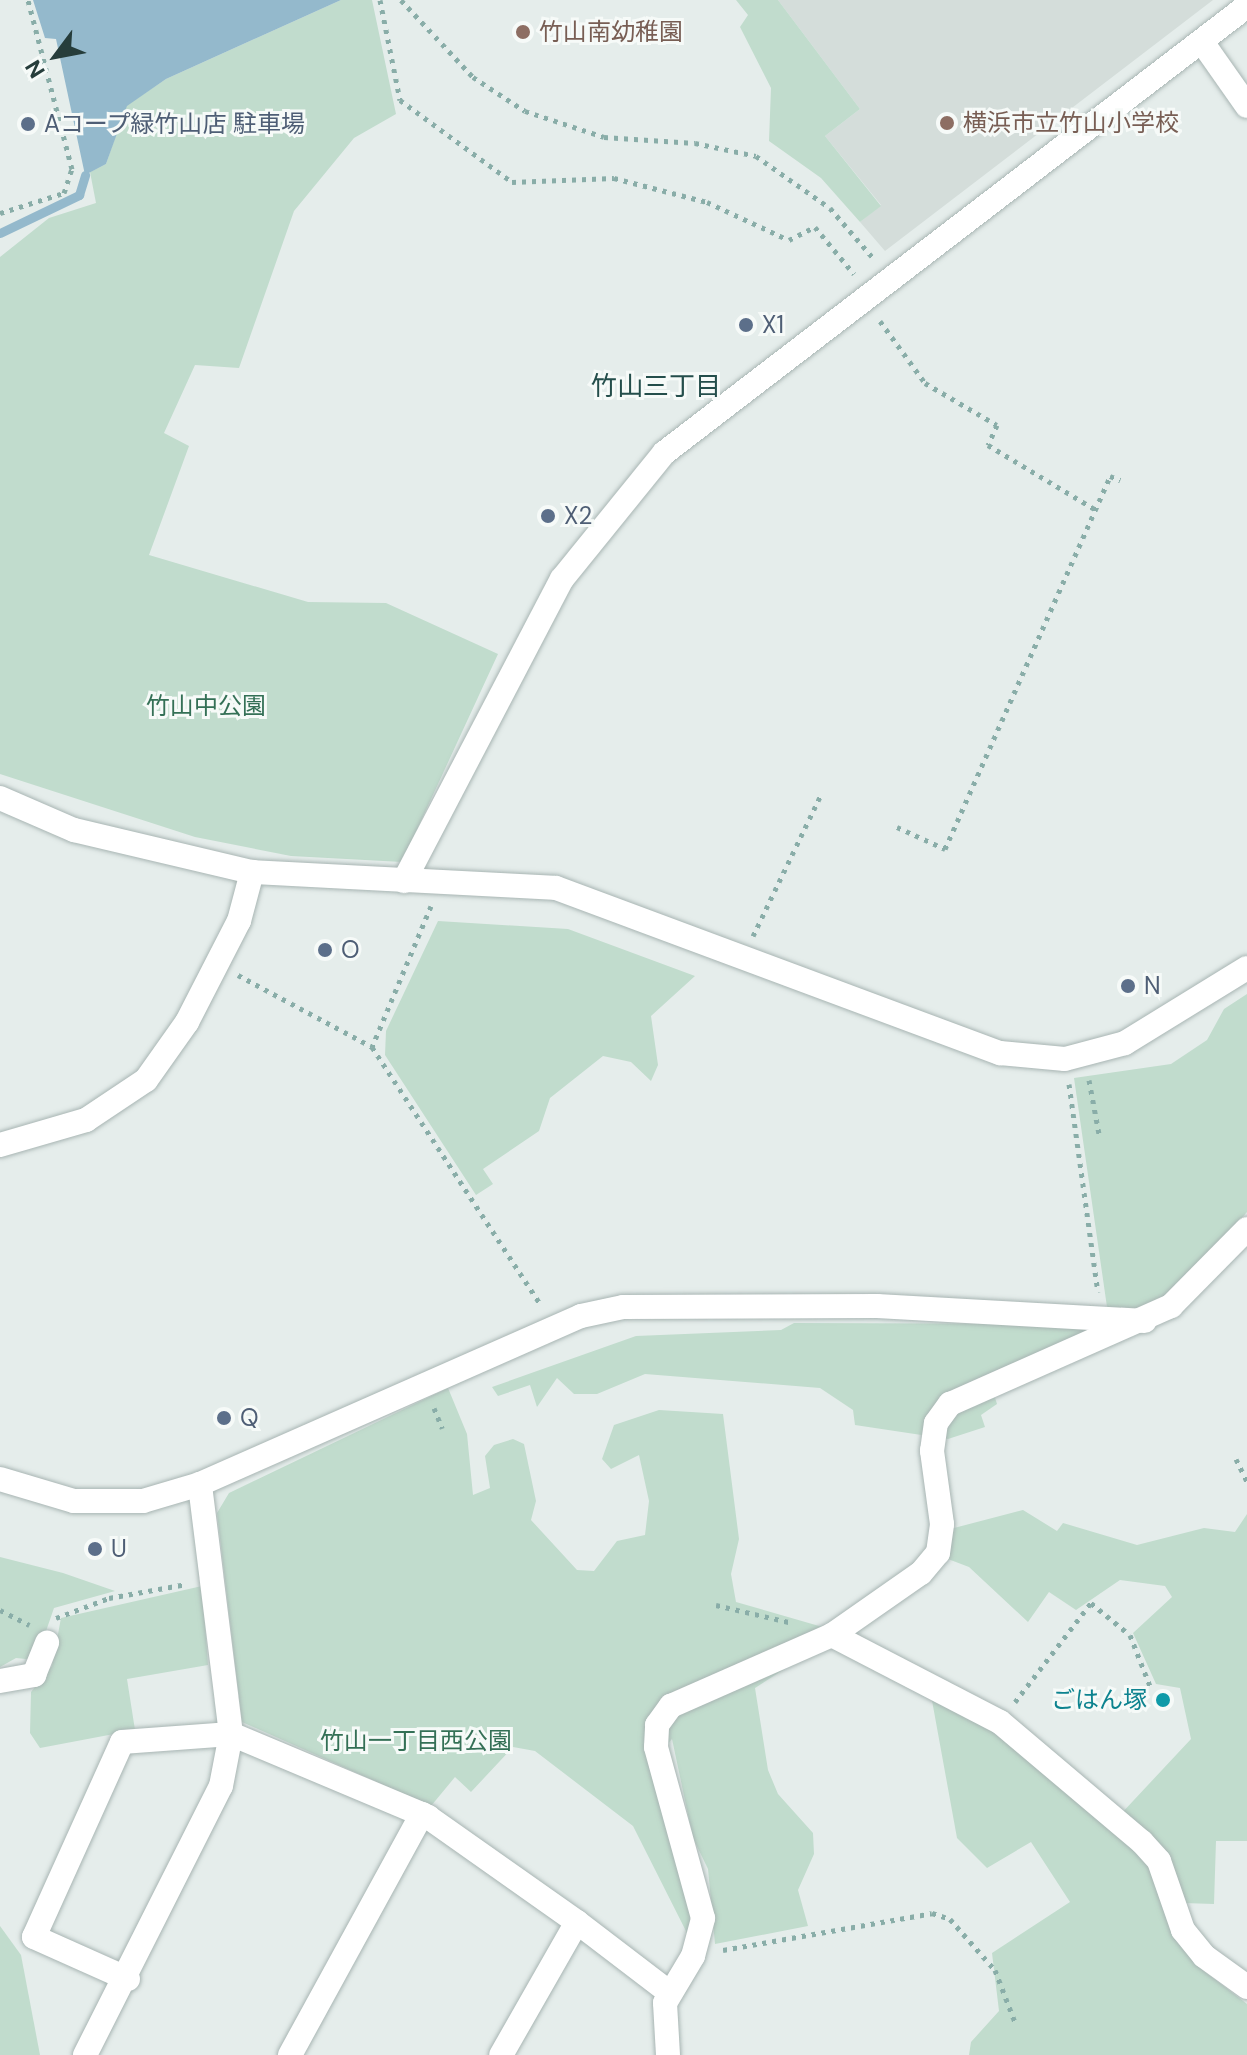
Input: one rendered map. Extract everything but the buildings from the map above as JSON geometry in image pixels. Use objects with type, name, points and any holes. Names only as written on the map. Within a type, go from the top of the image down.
[{"type":"street","points":[[412,890],[543,613],[602,523],[711,412],[886,272],[1247,6]]},
{"type":"street","points":[[1202,42],[1247,106]]},
{"type":"street","points":[[0,798],[74,830],[252,872],[412,890],[556,888],[1000,1053],[1083,1054],[1178,1017],[1247,968]]},
{"type":"street","points":[[0,1145],[86,1120],[146,1080],[187,1022],[233,933],[252,872]]},
{"type":"street","points":[[668,2055],[672,1990],[693,1956],[703,1918],[656,1747],[657,1725],[671,1706],[832,1635],[938,1553],[942,1524],[932,1451],[936,1423],[950,1404],[1046,1356],[1145,1321],[1171,1306],[1247,1229]]},
{"type":"street","points":[[0,1479],[100,1504],[143,1501],[200,1484],[581,1316],[676,1304],[877,1306],[1145,1321]]},
{"type":"street","points":[[85,2055],[128,1979],[221,1786],[231,1734],[200,1484]]},
{"type":"street","points":[[832,1635],[1000,1722],[1142,1842],[1159,1861],[1183,1930],[1204,1956],[1247,1987]]},
{"type":"street","points":[[0,1681],[34,1675],[47,1642]]},
{"type":"street","points":[[128,1979],[34,1937],[122,1742],[231,1734],[422,1814],[672,1990]]},
{"type":"street","points":[[290,2055],[422,1814]]},
{"type":"street","points":[[501,2055],[577,1922]]},
{"type":"path","points":[[0,213],[64,193],[72,169],[28,0]]},
{"type":"path","points":[[380,0],[400,100],[512,182],[614,178],[707,202],[789,240],[815,227],[859,280],[886,272]]},
{"type":"path","points":[[401,0],[473,77],[525,111],[604,137],[695,143],[756,156],[792,175],[886,272],[902,293],[876,315],[925,383],[997,425],[988,445],[1096,510]]},
{"type":"path","points":[[897,827],[945,849],[1110,476],[1120,480]]},
{"type":"path","points":[[751,940],[821,795]]},
{"type":"path","points":[[412,890],[434,899]]},
{"type":"path","points":[[372,1047],[431,908]]},
{"type":"path","points":[[241,959],[235,973],[372,1047],[544,1310]]},
{"type":"path","points":[[1083,1054],[1099,1134]]},
{"type":"path","points":[[1068,1079],[1099,1299]]},
{"type":"path","points":[[430,1400],[442,1428]]},
{"type":"path","points":[[1236,1459],[1247,1482]]},
{"type":"path","points":[[47,1642],[57,1614],[212,1580]]},
{"type":"path","points":[[1000,1722],[1091,1603],[1130,1635],[1150,1686]]},
{"type":"path","points":[[716,1605],[832,1635]]},
{"type":"path","points":[[693,1956],[932,1913],[950,1919],[995,1970],[1015,2022]]},
{"type":"shaded area","name":"横浜市立竹山小学校","points":[[778,0],[1213,0],[885,251],[860,222],[881,205],[825,136],[860,109]]},
{"type":"green space","name":"竹山中公園","points":[[341,0],[372,0],[396,114],[354,138],[294,211],[239,368],[195,365],[164,433],[189,446],[149,555],[308,602],[386,603],[498,654],[402,862],[291,856],[195,837],[0,774],[0,257],[49,218],[96,203],[90,172],[106,164],[126,106],[166,79]]},
{"type":"green space","points":[[736,0],[778,0],[860,109],[825,136],[881,206],[860,222],[821,178],[769,141],[771,88],[740,27],[748,15]]},
{"type":"green space","points":[[438,921],[568,929],[695,976],[651,1016],[658,1065],[651,1081],[631,1062],[603,1056],[550,1098],[539,1131],[483,1169],[493,1184],[476,1195],[385,1055],[386,1031]]},
{"type":"green space","points":[[1247,994],[1247,1212],[1168,1302],[1142,1312],[1107,1307],[1074,1078],[1171,1064],[1207,1040],[1224,1009]]},
{"type":"green space","points":[[794,1323],[1103,1324],[992,1388],[997,1404],[981,1415],[985,1427],[948,1439],[855,1425],[853,1410],[820,1388],[645,1374],[597,1394],[574,1394],[557,1378],[537,1407],[530,1385],[498,1396],[492,1387],[636,1336],[781,1330]]},
{"type":"green space","name":"竹山一丁目西公園","points":[[448,1388],[467,1434],[473,1495],[490,1488],[485,1456],[494,1445],[513,1439],[524,1444],[536,1501],[531,1520],[577,1570],[594,1571],[617,1541],[645,1535],[649,1501],[639,1455],[611,1469],[602,1459],[614,1425],[659,1410],[723,1414],[739,1539],[731,1574],[736,1602],[826,1628],[809,1653],[755,1688],[768,1770],[778,1794],[813,1833],[814,1854],[798,1890],[808,1926],[715,1944],[708,1869],[693,1838],[672,1739],[652,1762],[696,1913],[691,1941],[633,1826],[535,1751],[513,1747],[471,1792],[455,1777],[431,1806],[242,1722],[217,1513],[229,1493]]},
{"type":"green space","points":[[1023,1510],[1057,1531],[1063,1523],[1137,1545],[1204,1528],[1235,1532],[1247,1514],[1247,1841],[1216,1841],[1214,1904],[1183,1903],[1119,1816],[1191,1739],[1180,1688],[1156,1684],[1133,1633],[1172,1597],[1165,1586],[1120,1580],[1076,1610],[1049,1592],[1028,1622],[969,1567],[948,1559],[954,1528]]},
{"type":"green space","points":[[0,1557],[63,1573],[115,1591],[54,1608],[36,1660],[16,1658],[0,1667]]},
{"type":"green space","points":[[202,1586],[208,1665],[127,1679],[135,1730],[40,1748],[30,1733],[31,1692],[52,1666],[61,1618]]},
{"type":"green space","points":[[931,1695],[979,1721],[1143,1852],[1200,1968],[1247,2004],[1247,2055],[969,2055],[971,2042],[999,2011],[992,1953],[1070,1902],[1031,1842],[987,1868],[957,1838]]},
{"type":"green space","points":[[0,1926],[21,1955],[40,2055],[0,2055]]},
{"type":"water","points":[[33,0],[341,0],[166,79],[127,106],[106,164],[85,175],[56,39],[45,38]]},
{"type":"waterway","points":[[0,233],[79,195],[85,175]]},
{"type":"place","name":"竹山南幼稚園","points":[[523,32]]},
{"type":"place","name":"横浜市立竹山小学校","points":[[947,123]]},
{"type":"place","name":"Aコープ緑竹山店 駐車場","points":[[28,124]]},
{"type":"place","name":"X1","points":[[746,325]]},
{"type":"place","name":"X2","points":[[548,516]]},
{"type":"place","name":"O","points":[[325,950]]},
{"type":"place","name":"N","points":[[1128,986]]},
{"type":"place","name":"Q","points":[[224,1418]]},
{"type":"place","name":"U","points":[[95,1549]]},
{"type":"place","name":"ごはん塚","points":[[1163,1700]]},
{"type":"district","name":"竹山三丁目","points":[[656,387]]}]
